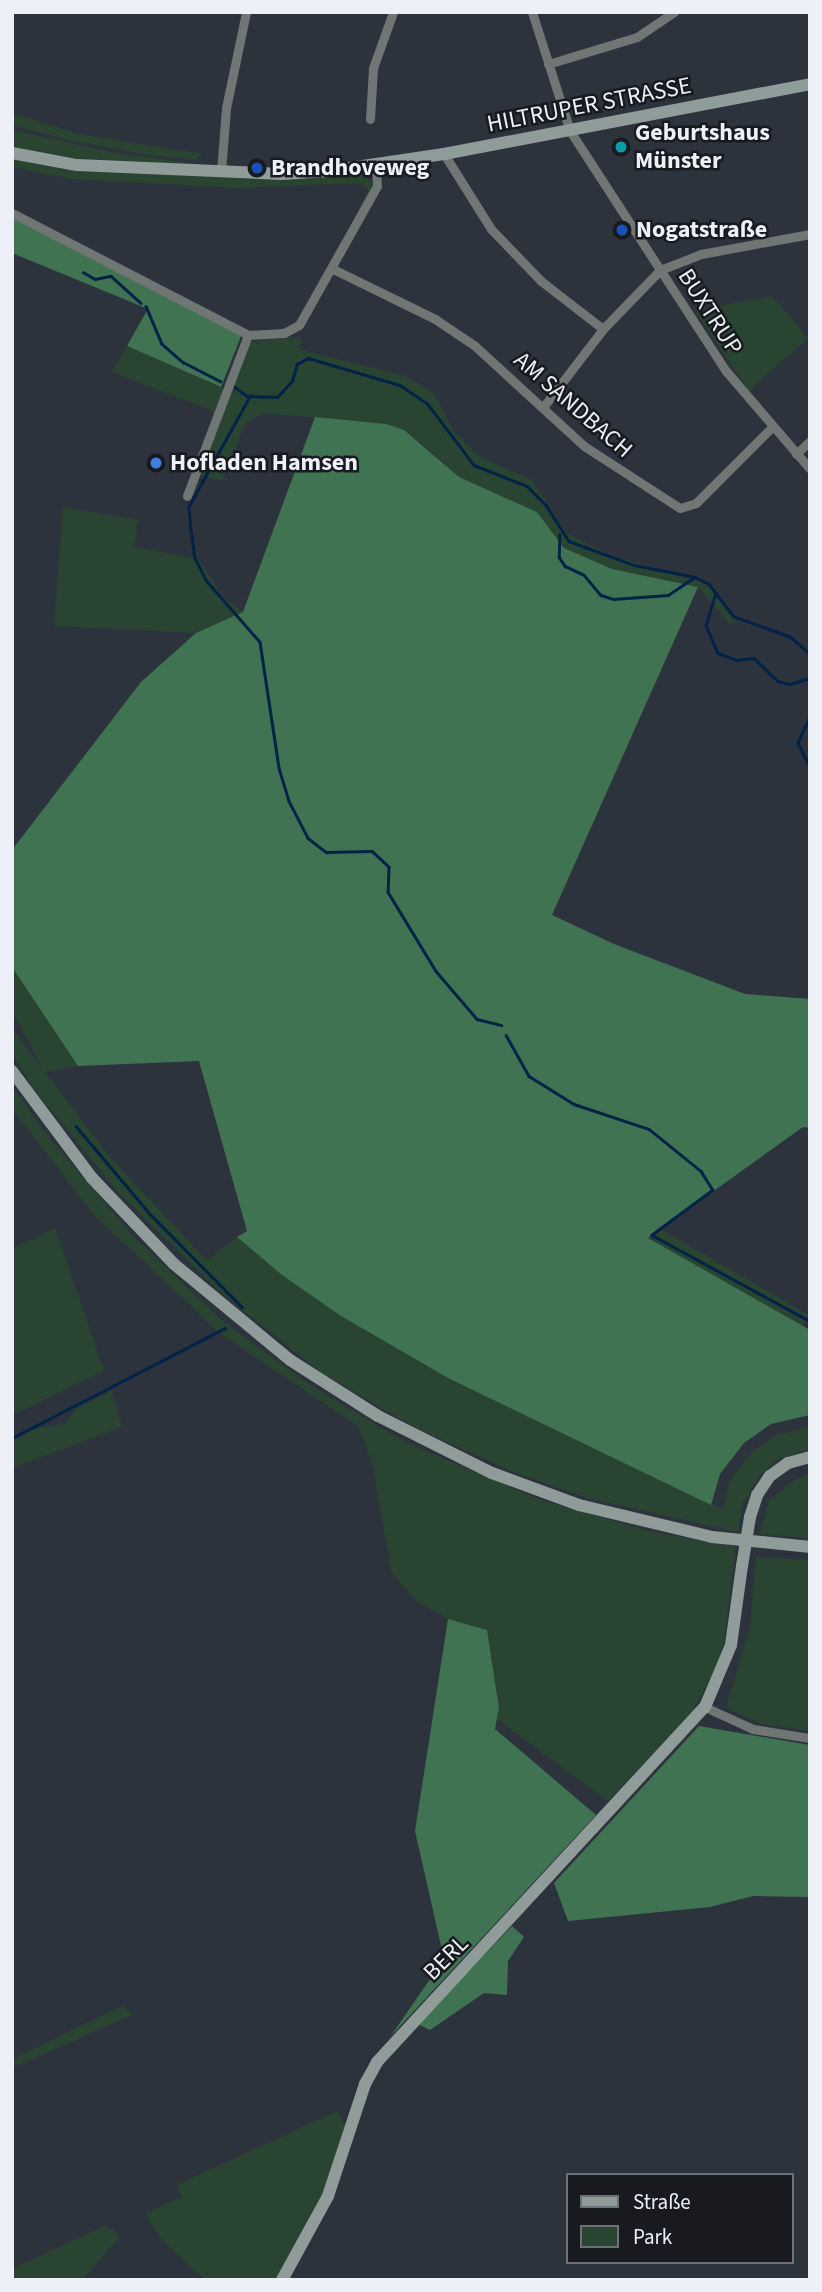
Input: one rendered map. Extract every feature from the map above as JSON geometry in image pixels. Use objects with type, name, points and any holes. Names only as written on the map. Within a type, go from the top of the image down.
[{"type":"street","points":[[221,172],[226,108],[246,12]]},
{"type":"street","points":[[370,118],[373,68],[393,12]]},
{"type":"street","name":"BUXTRUP","points":[[532,12],[570,131],[726,371],[810,469]]},
{"type":"street","points":[[658,12],[659,23]]},
{"type":"street","points":[[548,64],[637,37],[674,12]]},
{"type":"street","name":"HILTRUPER STRASSE","points":[[12,153],[77,165],[296,173],[376,165],[444,154],[810,84]]},
{"type":"street","points":[[444,154],[491,229],[541,281],[603,329]]},
{"type":"street","points":[[12,213],[248,335],[284,334],[299,325],[333,270],[377,186],[376,165]]},
{"type":"street","points":[[544,406],[603,329],[660,270],[701,254],[810,234]]},
{"type":"street","name":"AM SANDBACH","points":[[333,270],[435,319],[475,346],[544,406],[584,446],[680,508],[696,503],[772,427]]},
{"type":"street","points":[[187,496],[248,335]]},
{"type":"street","points":[[796,454],[810,441]]},
{"type":"street","points":[[12,1071],[92,1178],[174,1264],[290,1360],[378,1416],[492,1472],[579,1504],[712,1537],[810,1547]]},
{"type":"street","name":"BERL","points":[[282,2280],[328,2196],[365,2084],[377,2062],[705,1707],[731,1646],[750,1517],[757,1495],[770,1476],[810,1457]]},
{"type":"street","points":[[705,1707],[753,1728],[810,1738]]},
{"type":"green space","points":[[12,113],[78,134],[202,154],[195,160],[148,155],[68,140],[12,125]]},
{"type":"green space","points":[[12,130],[115,153],[203,165],[80,161],[12,148]]},
{"type":"green space","points":[[12,157],[363,172],[374,187],[359,210],[368,190],[359,183],[237,188],[72,179],[12,167]]},
{"type":"green space","points":[[12,218],[241,336],[221,387],[127,346],[148,309],[12,253]]},
{"type":"green space","points":[[772,296],[808,338],[749,391],[695,311]]},
{"type":"green space","points":[[301,337],[300,350],[403,375],[434,393],[453,430],[480,457],[532,480],[567,534],[612,556],[709,584],[736,618],[731,625],[698,587],[612,569],[564,548],[537,512],[459,477],[420,442],[386,424],[263,413],[245,424],[222,481],[201,475],[216,431],[213,411],[112,372],[127,346],[226,390],[249,342]]},
{"type":"green space","points":[[315,417],[386,424],[404,430],[459,477],[537,512],[564,548],[612,569],[698,587],[552,915],[614,944],[745,994],[810,999],[810,1128],[803,1127],[648,1238],[810,1330],[810,1415],[771,1424],[744,1443],[720,1474],[711,1505],[448,1378],[341,1316],[282,1275],[237,1237],[247,1231],[199,1061],[78,1066],[12,967],[12,850],[141,682],[196,633],[243,612]]},
{"type":"green space","points":[[63,507],[138,520],[134,547],[198,559],[223,597],[243,612],[196,633],[54,626]]},
{"type":"green space","points":[[12,967],[78,1066],[45,1072],[109,1156],[207,1261],[237,1237],[341,1316],[448,1378],[723,1509],[730,1480],[754,1450],[776,1435],[810,1427],[810,1449],[777,1460],[761,1474],[743,1503],[738,1532],[587,1498],[514,1472],[416,1428],[322,1373],[219,1291],[117,1191],[34,1089],[12,1054],[12,1028],[44,1071],[12,1011]]},
{"type":"green space","points":[[12,1085],[43,1130],[132,1235],[225,1323],[315,1388],[407,1443],[541,1500],[653,1532],[736,1547],[724,1643],[715,1671],[691,1713],[608,1801],[497,1719],[499,1708],[487,1630],[448,1619],[417,1601],[392,1574],[372,1462],[358,1426],[221,1334],[95,1216],[12,1109]]},
{"type":"green space","points":[[55,1228],[104,1371],[12,1415],[12,1249]]},
{"type":"green space","points":[[660,1229],[809,1315],[801,1329],[652,1243]]},
{"type":"green space","points":[[112,1391],[122,1427],[12,1468],[12,1442],[34,1429],[65,1424],[77,1408]]},
{"type":"green space","points":[[810,1473],[810,1538],[760,1534],[769,1501],[790,1483]]},
{"type":"green space","points":[[756,1557],[810,1560],[810,1731],[762,1724],[726,1708],[750,1627]]},
{"type":"green space","points":[[448,1619],[487,1630],[499,1708],[495,1729],[596,1815],[390,2037],[444,1959],[415,1831]]},
{"type":"green space","points":[[699,1726],[810,1745],[810,1897],[753,1896],[710,1907],[568,1921],[554,1883]]},
{"type":"green space","points":[[512,1926],[524,1937],[508,1961],[507,1995],[484,1993],[430,2030],[418,2024]]},
{"type":"green space","points":[[123,2006],[134,2014],[12,2068],[12,2059]]},
{"type":"green space","points":[[338,2111],[346,2127],[326,2186],[277,2280],[205,2280],[163,2241],[145,2214],[182,2197],[177,2185]]},
{"type":"green space","points":[[106,2225],[120,2237],[82,2280],[12,2280],[12,2269]]},
{"type":"waterway","points":[[83,272],[95,279],[111,276],[141,303]]},
{"type":"waterway","points":[[146,306],[162,344],[183,362],[220,381]]},
{"type":"waterway","points":[[232,385],[247,396],[277,397],[292,381],[297,364],[308,358],[400,385],[427,403],[474,465],[527,486],[546,505],[569,541],[634,565],[695,577],[709,584],[733,616],[791,637],[810,654]]},
{"type":"waterway","points":[[251,395],[189,507],[191,530],[195,558],[206,580],[260,642],[279,768],[289,801],[308,838],[326,852],[372,851],[389,867],[388,892],[436,971],[477,1019],[501,1025]]},
{"type":"waterway","points":[[560,534],[559,557],[565,566],[584,575],[601,595],[613,599],[668,595],[695,577]]},
{"type":"waterway","points":[[716,593],[706,625],[718,653],[736,660],[754,658],[778,681],[790,684],[810,678]]},
{"type":"waterway","points":[[810,717],[798,743],[810,767]]},
{"type":"waterway","points":[[506,1035],[529,1076],[574,1104],[649,1129],[701,1171],[713,1190],[652,1235],[810,1321]]},
{"type":"waterway","points":[[76,1126],[150,1214],[242,1307]]},
{"type":"waterway","points":[[12,1438],[225,1328]]},
{"type":"place","name":"Geburtshaus Münster","points":[[621,147]]},
{"type":"place","name":"Brandhoveweg","points":[[257,168]]},
{"type":"place","name":"Nogatstraße","points":[[622,230]]},
{"type":"place","name":"Hofladen Hamsen","points":[[156,463]]}]
